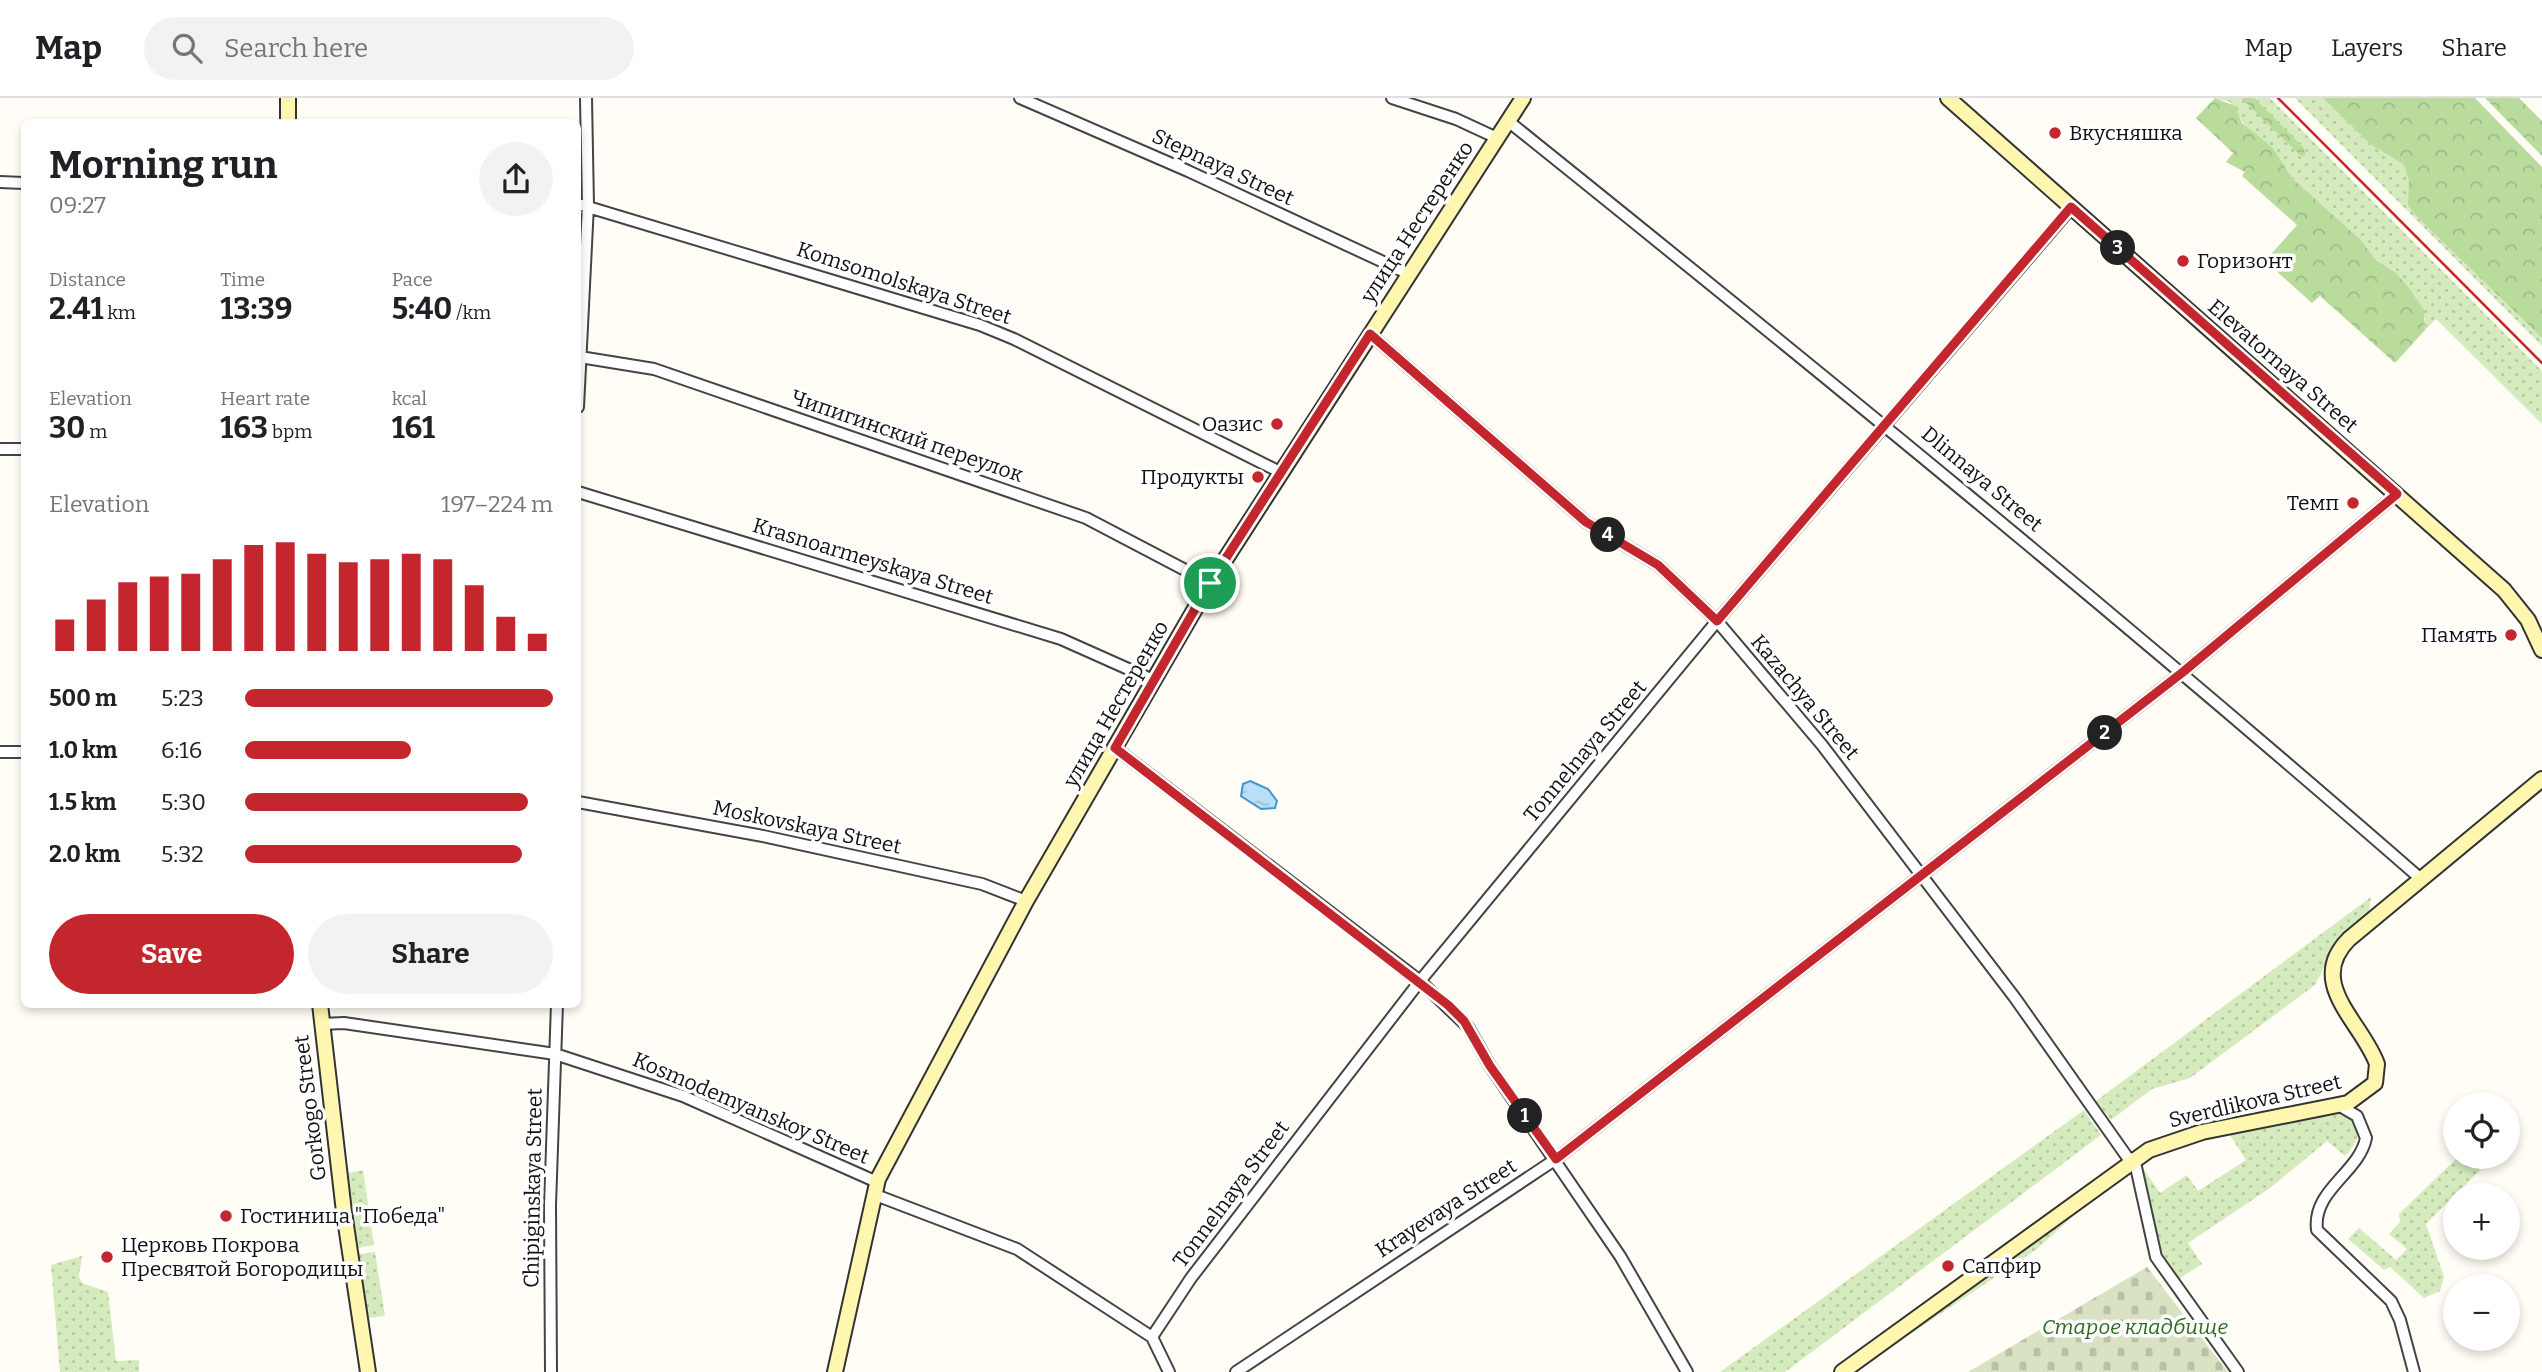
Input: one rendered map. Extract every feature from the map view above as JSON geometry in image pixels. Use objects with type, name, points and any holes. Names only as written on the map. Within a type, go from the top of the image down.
[{"type":"street","points":[[288,98],[288,119]]},
{"type":"street","points":[[581,306],[586,98]]},
{"type":"street","name":"Stepnaya Street","points":[[1020,98],[1188,171],[1409,274]]},
{"type":"street","points":[[1392,98],[1456,119],[1497,138]]},
{"type":"street","name":"улица Нестеренко","points":[[835,1372],[875,1188],[1026,901],[1210,583],[1523,98]]},
{"type":"street","name":"Elevatornaya Street","points":[[1948,98],[2512,598],[2528,620],[2542,650]]},
{"type":"street","name":"Dlinnaya Street","points":[[1508,121],[1885,424],[2183,672],[2421,879]]},
{"type":"street","points":[[0,182],[21,183]]},
{"type":"street","name":"Komsomolskaya Street","points":[[583,205],[998,332],[1280,472]]},
{"type":"street","name":"Tonnelnaya Street","points":[[1152,1337],[1191,1278],[1420,981],[1717,621],[2071,207]]},
{"type":"street","name":"Kazachya Street","points":[[1370,334],[1586,522],[1658,565],[1717,621],[1822,745],[2015,998],[2132,1159]]},
{"type":"street","name":"Чипигинский переулок","points":[[581,357],[654,369],[1086,519],[1210,583]]},
{"type":"street","points":[[0,449],[21,450]]},
{"type":"street","name":"Krasnoarmeyskaya Street","points":[[581,493],[1061,639],[1153,680]]},
{"type":"street","name":"Krayevaya Street","points":[[1236,1372],[1556,1159],[2183,672],[2397,494]]},
{"type":"street","points":[[1115,748],[1420,981],[1464,1021],[1490,1066],[1620,1256],[1686,1372]]},
{"type":"street","points":[[0,752],[21,752]]},
{"type":"street","name":"Sverdlikova Street","points":[[1842,1372],[2132,1159],[2192,1134],[2340,1107],[2373,1086],[2378,1069],[2375,1058],[2336,995],[2333,980],[2334,959],[2349,939],[2542,779]]},
{"type":"street","name":"Moskovskaya Street","points":[[581,803],[763,836],[982,884],[1026,901]]},
{"type":"street","name":"Gorkogo Street","points":[[320,1008],[344,1212],[368,1372]]},
{"type":"street","name":"Chipiginskaya Street","points":[[551,1372],[550,1205],[557,1008]]},
{"type":"street","name":"Kosmodemyanskoy Street","points":[[321,1024],[344,1023],[555,1054],[683,1097],[953,1227],[1006,1243],[1152,1337]]},
{"type":"street","points":[[2340,1107],[2361,1122],[2365,1143],[2321,1204],[2317,1230],[2325,1241],[2391,1301],[2400,1320],[2414,1372]]},
{"type":"street","points":[[2132,1159],[2156,1257],[2238,1372]]},
{"type":"street","points":[[1152,1337],[1169,1372]]},
{"type":"green space","points":[[2215,98],[2270,98],[2542,371],[2542,424],[2436,319],[2425,330],[2425,318],[2406,284],[2395,272],[2377,261],[2359,238],[2293,179],[2273,148],[2247,129],[2230,102]]},
{"type":"green space","points":[[2215,98],[2235,106],[2242,123],[2273,148],[2293,179],[2359,238],[2377,261],[2395,272],[2424,310],[2425,330],[2395,363],[2320,296],[2312,303],[2265,261],[2297,225],[2242,176],[2245,172],[2226,162],[2233,153],[2196,118]]},
{"type":"green space","points":[[2241,98],[2254,98],[2304,148],[2305,156],[2301,156]]},
{"type":"green space","points":[[2295,98],[2323,98],[2370,144],[2404,165],[2408,172],[2415,215],[2542,338],[2542,346]]},
{"type":"green space","points":[[2323,98],[2475,98],[2542,167],[2542,338],[2415,215],[2408,205],[2409,180],[2404,165],[2370,144]]},
{"type":"green space","points":[[2485,98],[2519,98],[2542,121],[2542,156]]},
{"type":"green space","points":[[2371,897],[2369,913],[2336,943],[2315,985],[2190,1078],[2152,1089],[2111,1120],[2096,1101]]},
{"type":"green space","points":[[2084,1110],[2101,1135],[1785,1372],[1720,1372]]},
{"type":"green space","points":[[2339,1114],[2353,1121],[2358,1132],[2354,1144],[2345,1156],[2327,1141],[2270,1188],[2188,1243],[2202,1264],[2177,1280],[2160,1258],[2143,1168],[2160,1193],[2187,1175],[2198,1191],[2246,1160],[2228,1132]]},
{"type":"green space","points":[[2446,1169],[2481,1169],[2467,1183],[2443,1183],[2443,1207],[2426,1224],[2443,1280],[2440,1291],[2424,1298],[2390,1267],[2384,1270],[2348,1239],[2359,1228],[2396,1260],[2407,1249],[2389,1234],[2400,1222],[2399,1214]]},
{"type":"green space","points":[[363,1170],[374,1245],[358,1248],[348,1173]]},
{"type":"green space","points":[[2067,1213],[2070,1219],[2037,1249],[1906,1337],[1903,1332]]},
{"type":"green space","points":[[375,1252],[385,1316],[368,1318],[359,1254]]},
{"type":"green space","points":[[82,1256],[79,1276],[82,1283],[108,1292],[116,1361],[139,1360],[139,1372],[60,1372],[51,1265]]},
{"type":"green space","name":"Старое кладбище","points":[[2147,1267],[2228,1372],[1968,1372]]},
{"type":"water","points":[[1250,781],[1268,789],[1277,801],[1275,808],[1261,809],[1241,796],[1243,784]]},
{"type":"railway","points":[[2278,98],[2542,363]]},
{"type":"place","name":"Вкусняшка","points":[[2055,133]]},
{"type":"place","name":"Горизонт","points":[[2183,261]]},
{"type":"place","name":"Оазис","points":[[1277,424]]},
{"type":"place","name":"Продукты","points":[[1258,477]]},
{"type":"place","name":"Темп","points":[[2353,503]]},
{"type":"place","name":"Память","points":[[2511,635]]},
{"type":"place","name":"Гостиница \"Победа\"","points":[[226,1216]]},
{"type":"place","name":"Церковь Покрова Пресвятой Богородицы","points":[[107,1257]]},
{"type":"place","name":"Сапфир","points":[[1948,1266]]},
{"type":"route","points":[[2071,207],[2397,494],[2183,672],[1556,1159],[1490,1066],[1464,1021],[1448,1005],[1115,748],[1210,583],[1370,334],[1586,522],[1658,565],[1717,621],[2071,207]]}]
